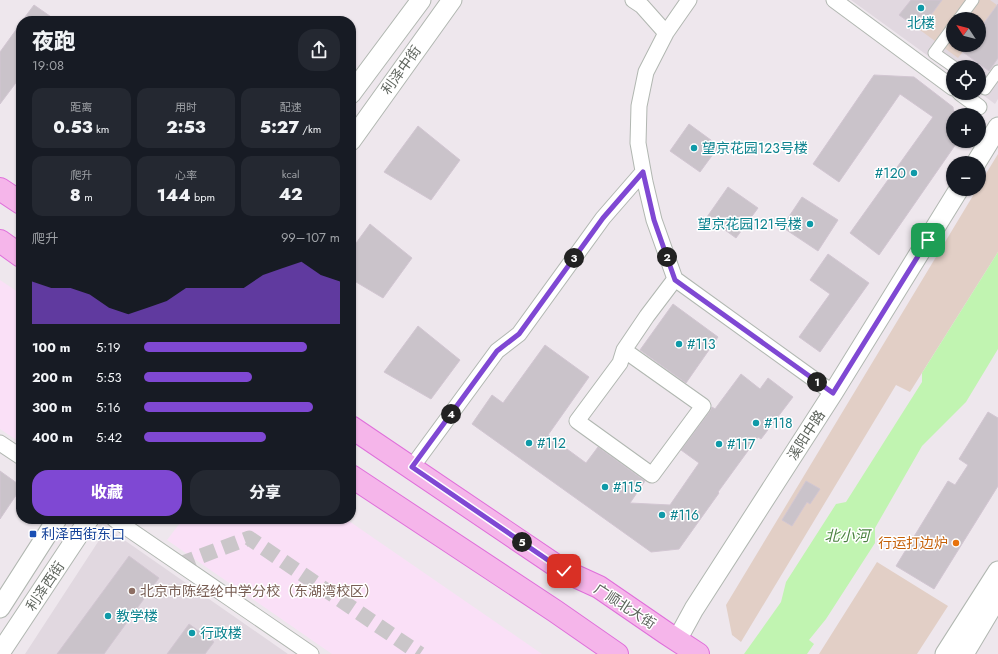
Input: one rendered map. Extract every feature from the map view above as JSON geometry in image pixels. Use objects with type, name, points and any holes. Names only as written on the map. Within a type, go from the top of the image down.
[{"type":"main road","points":[[0,189],[16,200]]},
{"type":"main road","points":[[0,242],[16,253]]},
{"type":"main road","name":"广顺北大街","points":[[356,430],[564,571],[599,587],[698,654]]},
{"type":"main road","points":[[356,479],[555,611],[617,654]]},
{"type":"street","name":"利泽中街","points":[[356,87],[421,0]]},
{"type":"street","name":"利泽中街","points":[[356,134],[452,0]]},
{"type":"street","points":[[633,0],[642,6],[666,33]]},
{"type":"street","points":[[688,0],[666,33],[646,72],[638,106],[638,143],[643,172],[654,220],[675,280],[833,393]]},
{"type":"street","points":[[834,0],[946,83]]},
{"type":"street","points":[[964,12],[973,0]]},
{"type":"street","points":[[946,37],[934,53],[946,61]]},
{"type":"street","points":[[986,88],[998,71]]},
{"type":"street","points":[[970,100],[979,106]]},
{"type":"street","points":[[980,156],[998,127]]},
{"type":"street","points":[[412,467],[497,351],[519,334],[603,218],[643,172]]},
{"type":"street","name":"溪阳中路","points":[[677,640],[694,609],[833,393],[956,196]]},
{"type":"street","points":[[624,350],[703,406],[652,476],[577,421],[620,363],[624,350],[647,316],[675,280]]},
{"type":"street","points":[[0,443],[16,454]]},
{"type":"street","name":"利泽西街","points":[[0,608],[54,524]]},
{"type":"street","name":"利泽西街","points":[[0,653],[86,524]]},
{"type":"street","points":[[121,524],[311,654]]},
{"type":"street","points":[[946,654],[998,571]]},
{"type":"street","points":[[964,654],[998,598]]},
{"type":"shaded area","points":[[851,0],[998,0],[998,99],[995,104],[986,97],[986,60],[946,60],[946,69]]},
{"type":"shaded area","points":[[942,0],[990,0],[997,5],[986,20],[986,12],[946,12],[946,49],[920,30]]},
{"type":"shaded area","points":[[950,52],[963,52],[958,58]]},
{"type":"shaded area","points":[[998,154],[998,252],[910,392],[896,385],[741,642],[732,635],[726,605],[973,196],[986,196],[986,174]]},
{"type":"shaded area","points":[[0,280],[16,291],[16,440],[0,429]]},
{"type":"shaded area","points":[[179,524],[353,524],[542,654],[332,654],[167,540]]},
{"type":"shaded area","name":"北京市陈经纶中学分校（东湖湾校区）","points":[[107,528],[288,654],[25,654]]},
{"type":"shaded area","points":[[877,562],[948,606],[917,654],[819,654]]},
{"type":"water","name":"北小河","points":[[998,252],[998,349],[966,402],[922,446],[875,528],[875,543],[826,619],[809,640],[814,644],[807,654],[744,654],[781,602],[786,582],[836,504],[846,502],[922,382],[922,373]]},
{"type":"building","name":"北楼","points":[[911,0],[942,0],[920,30],[899,15]]},
{"type":"building","points":[[998,4],[998,58],[989,71],[986,69],[986,60],[974,60],[963,52],[986,52],[986,20]]},
{"type":"building","points":[[34,5],[50,16],[26,16]]},
{"type":"building","points":[[16,30],[16,83],[0,104],[0,52]]},
{"type":"building","name":"#120","points":[[874,75],[914,77],[953,107],[946,108],[946,148],[953,148],[946,156],[946,158],[879,255],[850,233],[933,117],[900,94],[839,182],[813,164]]},
{"type":"building","name":"望京花园123号楼","points":[[689,124],[719,146],[700,172],[670,151]]},
{"type":"building","points":[[418,126],[460,160],[431,200],[384,172]]},
{"type":"building","points":[[728,187],[758,208],[736,238],[707,217]]},
{"type":"building","name":"望京花园121号楼","points":[[802,197],[838,220],[818,251],[782,227]]},
{"type":"building","points":[[370,224],[412,258],[383,298],[356,282],[356,243]]},
{"type":"building","points":[[828,254],[869,283],[820,352],[799,337],[830,294],[810,280]]},
{"type":"building","name":"#113","points":[[673,304],[718,337],[686,383],[640,350]]},
{"type":"building","points":[[418,326],[460,360],[431,399],[384,372]]},
{"type":"building","points":[[545,345],[589,377],[548,435],[586,463],[598,447],[645,481],[630,503],[670,505],[699,463],[681,450],[712,407],[715,409],[741,374],[760,389],[768,378],[793,397],[761,439],[758,437],[679,549],[651,552],[472,424],[492,395],[503,403]]},
{"type":"building","points":[[988,412],[998,418],[998,486],[934,589],[896,566],[948,481],[955,485],[968,465],[959,459]]},
{"type":"building","points":[[0,471],[16,482],[16,495],[0,519]]},
{"type":"building","points":[[806,481],[820,489],[810,504],[807,502],[792,526],[782,520]]},
{"type":"building","name":"教学楼","points":[[129,556],[159,578],[104,654],[57,654]]},
{"type":"building","name":"行政楼","points":[[189,624],[214,642],[205,654],[167,654]]},
{"type":"tunnel","points":[[180,564],[249,538],[420,654]]},
{"type":"place","name":"北楼","points":[[921,8]]},
{"type":"place","name":"望京花园123号楼","points":[[694,148]]},
{"type":"place","name":"#120","points":[[914,173]]},
{"type":"place","name":"望京花园121号楼","points":[[810,224]]},
{"type":"place","name":"#113","points":[[679,344]]},
{"type":"place","name":"#118","points":[[756,423]]},
{"type":"place","name":"#112","points":[[529,443]]},
{"type":"place","name":"#117","points":[[719,444]]},
{"type":"place","name":"#115","points":[[605,487]]},
{"type":"place","name":"#116","points":[[662,515]]},
{"type":"place","name":"利泽西街东口","points":[[33,534]]},
{"type":"place","name":"行运打边炉","points":[[956,543]]},
{"type":"place","name":"北京市陈经纶中学分校（东湖湾校区）","points":[[132,591]]},
{"type":"place","name":"教学楼","points":[[108,616]]},
{"type":"place","name":"行政楼","points":[[192,633]]},
{"type":"route","points":[[564,571],[412,467],[497,351],[519,334],[603,218],[643,172],[654,220],[675,280],[833,393],[928,240]]}]
